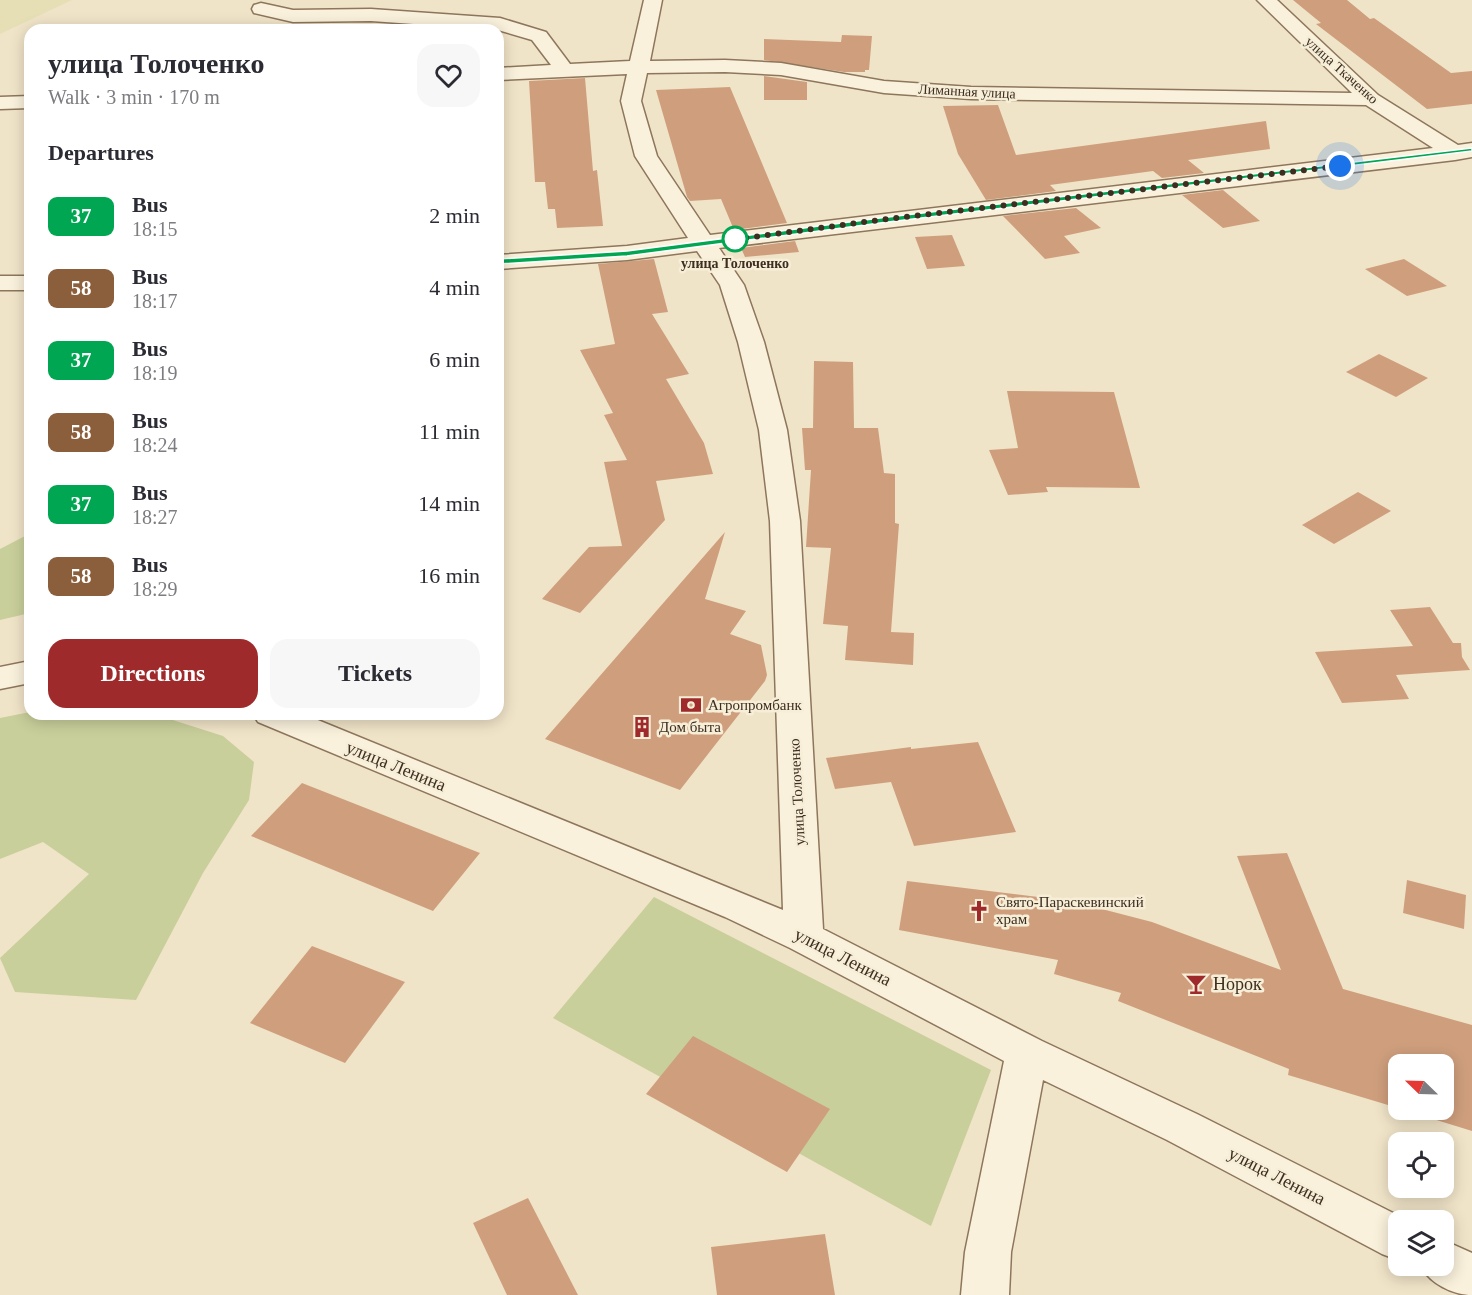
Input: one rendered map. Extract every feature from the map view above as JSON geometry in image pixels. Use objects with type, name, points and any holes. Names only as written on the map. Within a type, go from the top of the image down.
[{"type":"street","name":"улица Толоченко","points":[[653,0],[631,101],[646,156],[732,285],[751,342],[773,430],[785,520],[804,937]]},
{"type":"street","name":"улица Ткаченко","points":[[1266,0],[1371,99],[1463,151]]},
{"type":"street","points":[[261,9],[293,16],[371,15],[500,24]]},
{"type":"street","points":[[504,25],[538,36],[550,48],[564,71]]},
{"type":"street","name":"Лиманная улица","points":[[504,74],[638,67],[725,66],[781,69],[884,87],[971,93],[1371,99]]},
{"type":"street","points":[[0,103],[24,102]]},
{"type":"street","points":[[504,262],[627,253],[880,220],[1463,151]]},
{"type":"street","points":[[0,283],[24,283]]},
{"type":"street","points":[[0,678],[24,673]]},
{"type":"street","name":"улица Ленина","points":[[285,720],[739,906],[804,937],[1028,1053],[1182,1127],[1388,1234]]},
{"type":"street","points":[[985,1295],[988,1252],[1028,1053]]},
{"type":"street","points":[[1454,1268],[1472,1277]]},
{"type":"shaded area","points":[[0,0],[72,0],[0,34]]},
{"type":"green space","points":[[24,537],[24,614],[0,620],[0,549]]},
{"type":"green space","points":[[24,713],[24,720],[173,720],[223,736],[254,762],[249,800],[203,873],[136,1000],[15,992],[0,958],[89,874],[43,842],[0,859],[0,718]]},
{"type":"green space","points":[[654,897],[991,1070],[931,1226],[553,1018]]},
{"type":"building","points":[[1293,0],[1347,0],[1370,19],[1374,18],[1451,73],[1472,71],[1472,104],[1427,109],[1316,24],[1321,23]]},
{"type":"building","points":[[842,35],[872,36],[869,70],[844,72],[764,60],[764,39],[841,42]]},
{"type":"building","points":[[764,76],[807,82],[807,100],[764,100]]},
{"type":"building","points":[[585,78],[593,171],[597,170],[603,226],[557,228],[555,209],[548,209],[545,182],[535,182],[529,81]]},
{"type":"building","points":[[730,87],[787,223],[734,230],[721,199],[690,201],[687,197],[656,90]]},
{"type":"building","points":[[998,105],[1016,155],[1266,121],[1270,149],[1188,160],[1204,173],[1162,178],[1153,171],[1050,185],[1056,191],[986,200],[958,154],[943,106]]},
{"type":"building","points":[[1223,190],[1260,221],[1223,228],[1182,195]]},
{"type":"building","points":[[1076,208],[1101,228],[1064,236],[1080,253],[1045,259],[1003,216]]},
{"type":"building","points":[[952,235],[965,266],[927,269],[915,237]]},
{"type":"building","points":[[795,241],[799,252],[745,257],[741,248]]},
{"type":"building","points":[[654,259],[668,312],[652,314],[689,374],[666,379],[704,443],[713,474],[656,481],[665,520],[580,613],[542,599],[589,547],[622,546],[604,462],[627,460],[604,415],[613,413],[580,350],[615,344],[598,264]]},
{"type":"building","points":[[1404,259],[1447,286],[1407,296],[1365,269]]},
{"type":"building","points":[[1379,354],[1428,378],[1396,397],[1346,372]]},
{"type":"building","points":[[814,361],[853,362],[854,428],[878,428],[884,473],[895,474],[895,523],[899,524],[891,632],[914,633],[913,665],[845,660],[848,626],[823,624],[831,548],[806,547],[811,470],[805,470],[802,428],[813,428]]},
{"type":"building","points":[[1007,391],[1114,392],[1140,488],[1046,487],[1048,492],[1008,495],[989,450],[1018,448]]},
{"type":"building","points":[[1358,492],[1391,511],[1334,544],[1302,525]]},
{"type":"building","points":[[725,532],[705,599],[746,611],[730,634],[761,645],[767,675],[765,681],[680,790],[545,739]]},
{"type":"building","points":[[1430,607],[1453,643],[1461,643],[1462,657],[1470,670],[1396,675],[1409,699],[1342,703],[1315,652],[1413,646],[1390,610]]},
{"type":"building","points":[[978,742],[1016,832],[914,846],[891,782],[835,789],[826,758],[911,747],[911,749]]},
{"type":"building","points":[[302,783],[480,853],[433,911],[251,836]]},
{"type":"building","points":[[1287,853],[1343,989],[1472,1025],[1472,1131],[1436,1120],[1454,1120],[1454,1054],[1388,1054],[1388,1105],[1288,1075],[1289,1069],[1118,1001],[1121,993],[1054,974],[1058,960],[899,930],[907,881],[1071,901],[1152,922],[1281,970],[1237,856]]},
{"type":"building","points":[[1407,880],[1466,895],[1464,929],[1403,913]]},
{"type":"building","points":[[312,946],[405,982],[345,1063],[250,1023]]},
{"type":"building","points":[[693,1036],[830,1109],[787,1172],[646,1094]]},
{"type":"building","points":[[528,1198],[578,1295],[507,1295],[473,1223]]},
{"type":"building","points":[[825,1234],[835,1295],[717,1295],[711,1247]]},
{"type":"bus line","name":"37","points":[[504,262],[627,253],[880,220],[1472,150]]},
{"type":"place","name":"улица Толоченко","points":[[735,239]]},
{"type":"place","name":"Агропромбанк","points":[[691,705]]},
{"type":"place","name":"Дом быта","points":[[642,727]]},
{"type":"place","name":"Свято-Параскевинский храм","points":[[979,911]]},
{"type":"place","name":"Норок","points":[[1196,984]]},
{"type":"route","points":[[735,239],[730,240],[1340,166]]}]
